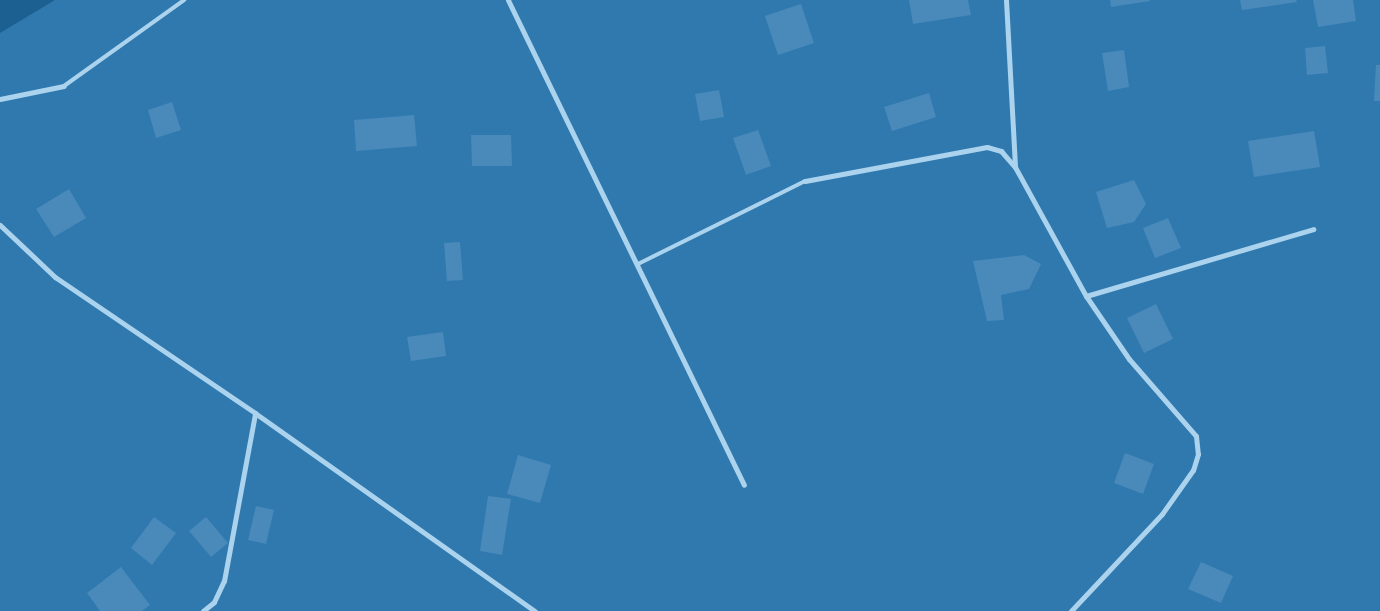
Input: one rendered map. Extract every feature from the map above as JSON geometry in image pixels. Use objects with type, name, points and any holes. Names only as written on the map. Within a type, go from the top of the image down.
[{"type":"street","points":[[508,0],[744,485]]},
{"type":"street","points":[[1006,0],[1015,167]]},
{"type":"street","points":[[0,99],[64,86]]},
{"type":"street","points":[[805,181],[988,147],[1001,151],[1015,167],[1086,296],[1129,359],[1196,436],[1198,454],[1193,470],[1162,514],[1071,611]]},
{"type":"street","points":[[0,225],[55,277],[255,413],[535,611]]},
{"type":"street","points":[[1086,296],[1313,229]]},
{"type":"street","points":[[203,611],[214,602],[224,581],[255,413]]},
{"type":"lane","points":[[64,86],[184,0]]},
{"type":"lane","points":[[638,264],[805,181]]},
{"type":"shaded area","points":[[55,0],[1380,0],[1380,611],[0,611],[0,33]]},
{"type":"building","points":[[909,0],[968,0],[971,15],[913,24]]},
{"type":"building","points":[[1110,0],[1150,0],[1150,1],[1111,7]]},
{"type":"building","points":[[1240,0],[1296,0],[1297,2],[1242,10]]},
{"type":"building","points":[[1313,0],[1353,0],[1356,21],[1318,27]]},
{"type":"building","points":[[801,4],[814,43],[778,55],[765,16]]},
{"type":"building","points":[[1325,46],[1328,73],[1307,75],[1305,48]]},
{"type":"building","points":[[1124,50],[1129,87],[1108,91],[1102,53]]},
{"type":"building","points":[[1376,65],[1380,65],[1380,101],[1374,101]]},
{"type":"building","points":[[719,90],[724,117],[700,121],[695,94]]},
{"type":"building","points":[[929,93],[936,117],[892,131],[884,107]]},
{"type":"building","points":[[172,102],[181,130],[156,138],[148,110]]},
{"type":"building","points":[[414,115],[417,146],[356,151],[354,120]]},
{"type":"building","points":[[758,130],[771,166],[746,175],[733,138]]},
{"type":"building","points":[[1314,131],[1320,167],[1254,177],[1248,141]]},
{"type":"building","points":[[471,135],[511,135],[512,166],[472,166]]},
{"type":"building","points":[[1134,180],[1146,204],[1134,222],[1107,228],[1096,192]]},
{"type":"building","points":[[69,189],[86,218],[54,237],[36,209]]},
{"type":"building","points":[[1168,218],[1181,248],[1155,258],[1143,228]]},
{"type":"building","points":[[460,242],[463,280],[447,281],[444,243]]},
{"type":"building","points":[[1024,255],[1041,264],[1029,289],[1001,295],[1004,320],[987,321],[973,261]]},
{"type":"building","points":[[1156,304],[1173,339],[1144,353],[1127,318]]},
{"type":"building","points":[[443,332],[446,356],[411,361],[407,337]]},
{"type":"building","points":[[1125,453],[1154,464],[1143,494],[1114,483]]},
{"type":"building","points":[[518,455],[551,465],[540,503],[507,494]]},
{"type":"building","points":[[488,496],[511,499],[502,555],[480,551]]},
{"type":"building","points":[[256,506],[274,510],[266,544],[248,540]]},
{"type":"building","points":[[154,517],[176,533],[152,565],[131,548]]},
{"type":"building","points":[[206,517],[228,543],[211,557],[189,531]]},
{"type":"building","points":[[1201,562],[1233,576],[1221,603],[1188,589]]},
{"type":"building","points":[[121,567],[150,605],[142,611],[100,611],[87,593]]}]
